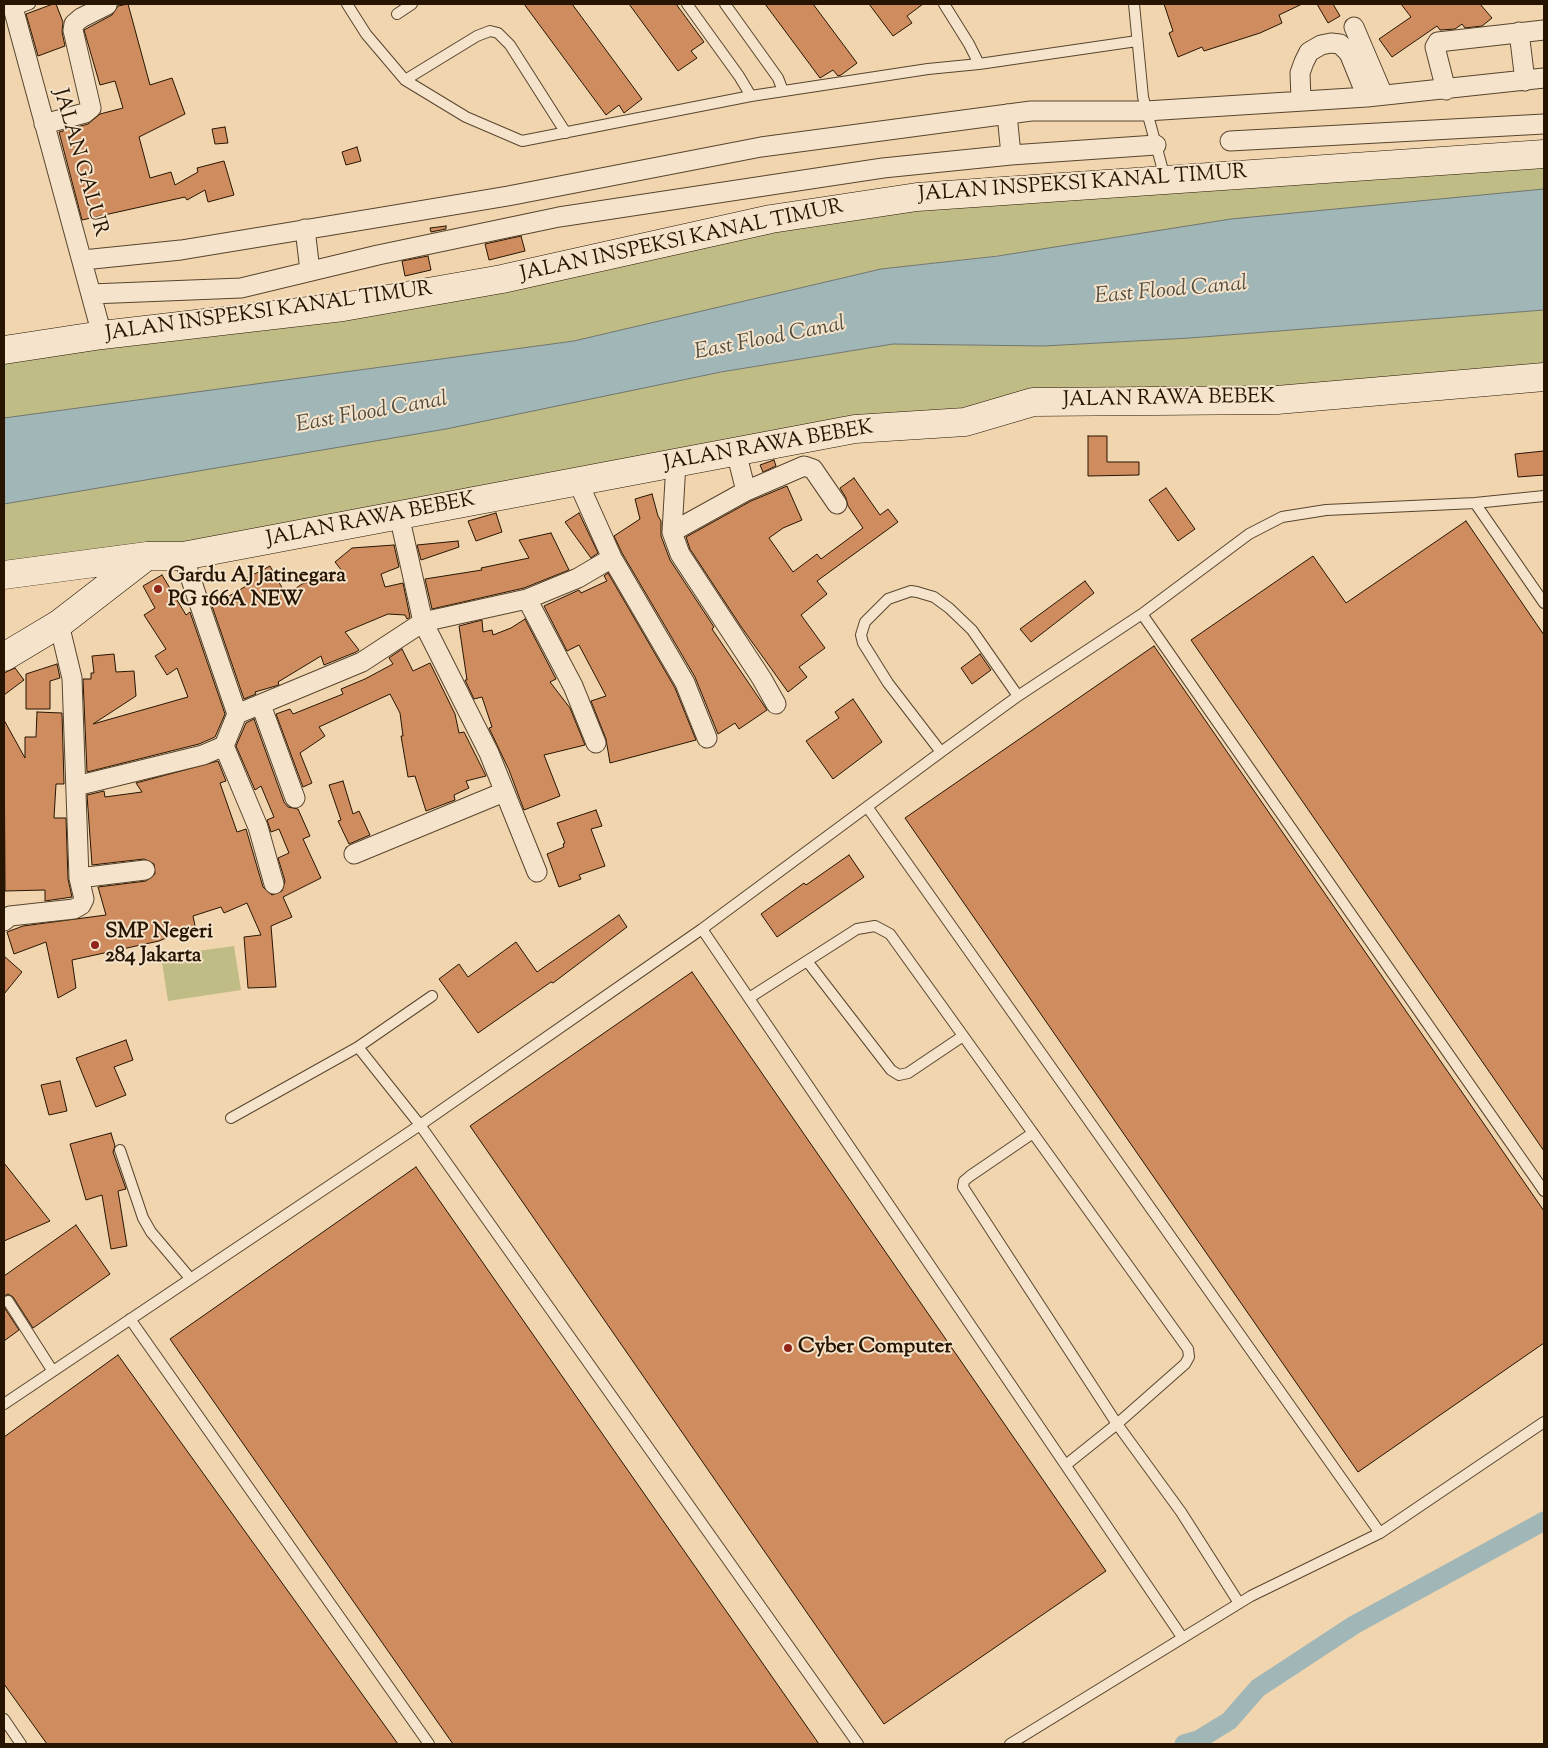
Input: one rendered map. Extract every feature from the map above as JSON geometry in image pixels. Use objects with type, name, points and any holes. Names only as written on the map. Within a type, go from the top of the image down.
[{"type":"street","points":[[44,124],[85,113],[91,108],[73,30],[74,24],[81,18],[107,5]]},
{"type":"street","name":"JALAN GALUR","points":[[19,6],[44,124],[102,335]]},
{"type":"street","points":[[1354,27],[1375,96]]},
{"type":"street","points":[[1446,90],[1435,47],[1438,42],[1544,30]]},
{"type":"street","points":[[1518,32],[1525,81]]},
{"type":"street","points":[[1301,99],[1300,73],[1309,52],[1321,45],[1331,43],[1340,44],[1349,53],[1375,96]]},
{"type":"street","points":[[82,260],[181,250],[508,196],[761,147],[1031,111],[1146,111],[1301,99],[1375,96],[1446,90],[1544,78]]},
{"type":"street","points":[[1007,114],[1011,155]]},
{"type":"street","points":[[1230,141],[1544,124]]},
{"type":"street","points":[[91,294],[241,288],[378,255],[559,217],[884,168],[1011,155],[1156,145]]},
{"type":"street","name":"JALAN INSPEKSI KANAL TIMUR","points":[[4,350],[102,335],[343,307],[502,279],[771,219],[907,198],[1165,178],[1544,154]]},
{"type":"street","points":[[305,229],[310,271]]},
{"type":"street","name":"JALAN RAWA BEBEK","points":[[4,575],[147,556],[183,556],[855,429],[965,422],[1033,402],[1277,400],[1544,377]]},
{"type":"street","points":[[736,452],[746,491]]},
{"type":"street","points":[[676,464],[672,532],[680,554],[752,663],[776,704]]},
{"type":"street","points":[[672,532],[746,491],[808,466],[813,469],[837,504]]},
{"type":"street","points":[[578,482],[612,558],[685,684],[707,738]]},
{"type":"street","points":[[399,516],[423,622],[489,753],[537,872]]},
{"type":"street","points":[[4,657],[59,624],[147,556]]},
{"type":"street","points":[[76,786],[203,755],[224,746],[237,714],[183,556]]},
{"type":"street","points":[[237,714],[362,662],[423,622],[527,599],[578,578],[612,558]]},
{"type":"street","points":[[527,599],[573,686],[596,743]]},
{"type":"street","points":[[4,921],[10,916],[74,909],[81,905],[84,899],[79,878],[72,678],[59,624]]},
{"type":"street","points":[[261,705],[295,798]]},
{"type":"street","points":[[224,746],[258,827],[274,884]]},
{"type":"street","points":[[354,854],[504,792]]},
{"type":"street","points":[[79,878],[145,870]]},
{"type":"lane","points":[[347,4],[366,34],[405,80],[466,117],[522,141],[751,96],[928,69],[979,64],[1137,41]]},
{"type":"lane","points":[[397,14],[412,4]]},
{"type":"lane","points":[[686,4],[739,76],[751,96]]},
{"type":"lane","points":[[725,4],[778,78],[784,91]]},
{"type":"lane","points":[[946,4],[979,64]]},
{"type":"lane","points":[[1134,4],[1146,111],[1165,178]]},
{"type":"lane","points":[[405,80],[477,36],[490,31],[498,33],[510,45],[566,133]]},
{"type":"lane","points":[[4,1404],[52,1370],[420,1126],[702,929],[868,808],[940,752],[1018,696],[1142,614],[1249,534],[1282,517],[1326,510],[1475,503],[1544,496]]},
{"type":"lane","points":[[1475,503],[1544,603]]},
{"type":"lane","points":[[940,752],[888,683],[863,643],[862,627],[871,614],[888,599],[911,591],[934,597],[949,608],[972,630],[1018,696]]},
{"type":"lane","points":[[1142,614],[1544,1191]]},
{"type":"lane","points":[[868,808],[1380,1533]]},
{"type":"lane","points":[[749,998],[857,929],[875,926],[890,934],[1188,1349],[1189,1357],[1185,1364],[1117,1424],[1066,1464]]},
{"type":"lane","points":[[702,929],[1182,1637]]},
{"type":"lane","points":[[807,961],[891,1070],[898,1075],[908,1073],[963,1036]]},
{"type":"lane","points":[[231,1118],[358,1047],[432,996]]},
{"type":"lane","points":[[358,1047],[420,1126],[858,1744]]},
{"type":"lane","points":[[1033,1133],[970,1176],[964,1181],[962,1187],[1117,1424],[1181,1512],[1239,1603]]},
{"type":"lane","points":[[120,1150],[143,1218],[190,1278]]},
{"type":"lane","points":[[8,1301],[52,1370]]},
{"type":"lane","points":[[130,1319],[428,1744]]},
{"type":"lane","points":[[1010,1744],[1239,1603],[1380,1533],[1544,1422]]},
{"type":"lane","points":[[4,1720],[21,1744]]},
{"type":"shaded area","points":[[1544,154],[1544,192],[881,269],[574,341],[4,420],[4,351],[140,331],[771,219]]},
{"type":"shaded area","points":[[1544,310],[1544,374],[1033,402],[4,575],[4,504],[729,371],[893,344],[1044,346],[1190,338]]},
{"type":"shaded area","points":[[234,946],[241,990],[168,1001],[161,956]]},
{"type":"water","name":"East Flood Canal","points":[[1544,189],[1544,310],[1190,338],[1044,346],[893,344],[721,372],[446,429],[4,504],[4,418],[574,341],[881,269],[998,256],[1231,219]]},
{"type":"building","points":[[56,4],[63,22],[62,32],[65,46],[38,56],[26,14]]},
{"type":"building","points":[[128,4],[150,85],[172,78],[185,114],[139,137],[150,178],[171,172],[175,185],[198,172],[197,168],[224,161],[234,195],[208,202],[205,190],[187,200],[185,197],[82,220],[59,132],[88,124],[100,114],[123,108],[115,81],[100,85],[84,30],[112,15],[118,6]]},
{"type":"building","points":[[524,4],[572,4],[642,99],[624,113],[619,105],[606,115]]},
{"type":"building","points":[[629,4],[676,4],[704,42],[691,51],[697,58],[678,71]]},
{"type":"building","points":[[765,4],[813,4],[857,63],[841,75],[838,76],[833,70],[820,78]]},
{"type":"building","points":[[869,4],[923,4],[907,16],[912,23],[893,36]]},
{"type":"building","points":[[1164,4],[1302,4],[1279,15],[1282,23],[1260,33],[1204,51],[1202,47],[1178,57],[1169,33],[1173,31]]},
{"type":"building","points":[[1317,4],[1333,4],[1340,16],[1328,23]]},
{"type":"building","points":[[1401,4],[1480,4],[1492,18],[1482,26],[1465,28],[1462,24],[1455,29],[1440,30],[1437,26],[1392,57],[1379,39],[1411,17]]},
{"type":"building","points":[[225,127],[228,143],[215,144],[212,129]]},
{"type":"building","points":[[357,147],[361,161],[346,165],[342,152]]},
{"type":"building","points":[[446,226],[446,229],[431,232],[430,228]]},
{"type":"building","points":[[521,236],[525,251],[489,260],[485,244]]},
{"type":"building","points":[[428,256],[431,270],[405,276],[402,261]]},
{"type":"building","points":[[1088,436],[1107,436],[1107,462],[1139,462],[1139,475],[1088,476]]},
{"type":"building","points":[[1544,451],[1544,475],[1518,477],[1515,454]]},
{"type":"building","points":[[774,460],[776,466],[763,472],[760,465]]},
{"type":"building","points":[[854,478],[880,515],[888,509],[898,522],[817,581],[827,594],[801,615],[825,648],[799,667],[807,677],[788,692],[742,628],[690,549],[686,537],[751,501],[787,486],[802,520],[783,528],[769,538],[793,572],[817,554],[821,559],[863,528],[848,506],[840,488]]},
{"type":"building","points":[[1166,488],[1195,529],[1178,541],[1149,500]]},
{"type":"building","points":[[652,494],[661,521],[661,536],[670,560],[714,627],[712,629],[767,710],[739,729],[735,723],[718,734],[695,677],[622,553],[614,536],[640,519],[635,499]]},
{"type":"building","points":[[496,513],[502,532],[476,541],[468,521]]},
{"type":"building","points":[[579,513],[598,553],[591,558],[565,522]]},
{"type":"building","points":[[1466,521],[1544,635],[1544,1151],[1191,640],[1313,556],[1346,603]]},
{"type":"building","points":[[551,533],[569,570],[524,588],[432,609],[425,579],[482,570],[481,568],[529,558],[519,540]]},
{"type":"building","points":[[458,541],[459,547],[421,560],[417,545]]},
{"type":"building","points":[[394,545],[399,567],[381,574],[385,587],[403,583],[410,617],[407,619],[405,615],[388,614],[345,632],[359,650],[324,665],[321,656],[278,682],[279,685],[255,692],[256,694],[244,699],[212,606],[248,585],[245,579],[270,566],[286,595],[302,584],[342,571],[335,562],[352,548]]},
{"type":"building","points":[[608,573],[675,688],[696,740],[610,763],[606,739],[591,701],[606,696],[579,645],[567,651],[544,606],[579,590],[581,593],[607,581],[604,576]]},
{"type":"building","points":[[162,575],[186,615],[190,612],[225,714],[215,737],[199,744],[87,772],[83,679],[91,679],[91,673],[94,673],[92,656],[114,654],[116,672],[134,671],[136,696],[93,724],[188,697],[177,668],[167,675],[155,656],[166,649],[144,615],[155,608],[143,586]]},
{"type":"building","points":[[1085,581],[1094,593],[1031,642],[1020,629]]},
{"type":"building","points":[[525,619],[556,679],[550,682],[570,708],[585,745],[544,755],[560,796],[524,810],[509,770],[489,728],[492,727],[482,697],[474,699],[465,680],[467,680],[459,626],[482,620],[483,632],[492,630],[493,635],[511,628]]},
{"type":"building","points":[[1154,646],[1544,1211],[1544,1343],[1358,1472],[905,818]]},
{"type":"building","points":[[402,649],[413,671],[430,663],[455,714],[459,733],[464,732],[486,776],[466,781],[469,788],[454,795],[455,800],[426,811],[415,776],[408,777],[401,736],[403,736],[400,713],[390,694],[319,727],[325,736],[300,753],[312,783],[303,787],[276,714],[290,709],[293,714],[343,694],[341,689],[393,664],[389,658]]},
{"type":"building","points":[[980,654],[991,670],[972,684],[961,668]]},
{"type":"building","points":[[57,664],[60,678],[50,681],[50,709],[26,709],[26,674]]},
{"type":"building","points":[[15,668],[24,680],[4,695],[4,673]]},
{"type":"building","points":[[853,699],[882,742],[833,779],[806,741],[839,718],[835,712]]},
{"type":"building","points":[[37,712],[62,713],[64,784],[56,784],[54,818],[66,818],[68,879],[72,897],[45,901],[45,890],[5,891],[4,720],[25,758],[25,737],[36,737]]},
{"type":"building","points":[[254,719],[284,802],[288,807],[298,809],[310,836],[303,839],[321,878],[283,897],[292,917],[271,926],[276,987],[248,988],[244,937],[261,935],[247,903],[224,913],[221,907],[193,916],[195,926],[159,941],[72,960],[76,988],[58,998],[46,942],[14,954],[7,932],[23,926],[106,915],[98,887],[146,881],[155,874],[154,864],[144,859],[92,865],[87,795],[104,791],[105,797],[142,792],[136,783],[218,761],[226,781],[220,783],[237,832],[246,829],[263,887],[272,895],[282,891],[285,881],[278,858],[289,853],[279,829],[271,832],[267,820],[274,817],[261,786],[255,790],[236,746],[246,723]]},
{"type":"building","points":[[343,781],[353,814],[359,811],[370,835],[349,844],[338,821],[341,820],[329,785]]},
{"type":"building","points":[[596,810],[602,826],[591,829],[605,866],[579,875],[581,879],[559,887],[547,854],[564,847],[563,844],[565,843],[557,823]]},
{"type":"building","points":[[849,855],[864,877],[777,937],[761,914],[804,883],[806,885]]},
{"type":"building","points":[[619,915],[627,927],[553,983],[551,982],[478,1033],[439,979],[459,964],[468,977],[516,942],[537,972]]},
{"type":"building","points":[[4,956],[22,972],[4,994]]},
{"type":"building","name":"Cyber Computer","points":[[692,972],[1106,1571],[884,1724],[470,1126]]},
{"type":"building","points":[[126,1040],[133,1060],[114,1067],[126,1095],[96,1107],[76,1058]]},
{"type":"building","points":[[60,1081],[67,1111],[49,1115],[41,1085]]},
{"type":"building","points":[[111,1133],[115,1146],[113,1152],[126,1189],[118,1191],[127,1246],[111,1249],[102,1195],[86,1200],[70,1144]]},
{"type":"building","points":[[4,1163],[50,1221],[4,1241]]},
{"type":"building","points":[[416,1167],[819,1744],[453,1744],[170,1339]]},
{"type":"building","points":[[76,1225],[110,1274],[33,1328],[13,1297],[8,1294],[4,1296],[4,1276]]},
{"type":"building","points":[[4,1307],[19,1330],[4,1341]]},
{"type":"building","points":[[118,1355],[398,1744],[47,1744],[4,1684],[4,1437]]},
{"type":"waterway","points":[[1184,1744],[1198,1740],[1229,1721],[1258,1688],[1354,1625],[1544,1521]]},
{"type":"place","name":"Gardu AJ Jatinegara PG 166A NEW","points":[[158,589]]},
{"type":"place","name":"SMP Negeri 284 Jakarta","points":[[95,945]]},
{"type":"place","name":"Cyber Computer","points":[[788,1348]]}]
